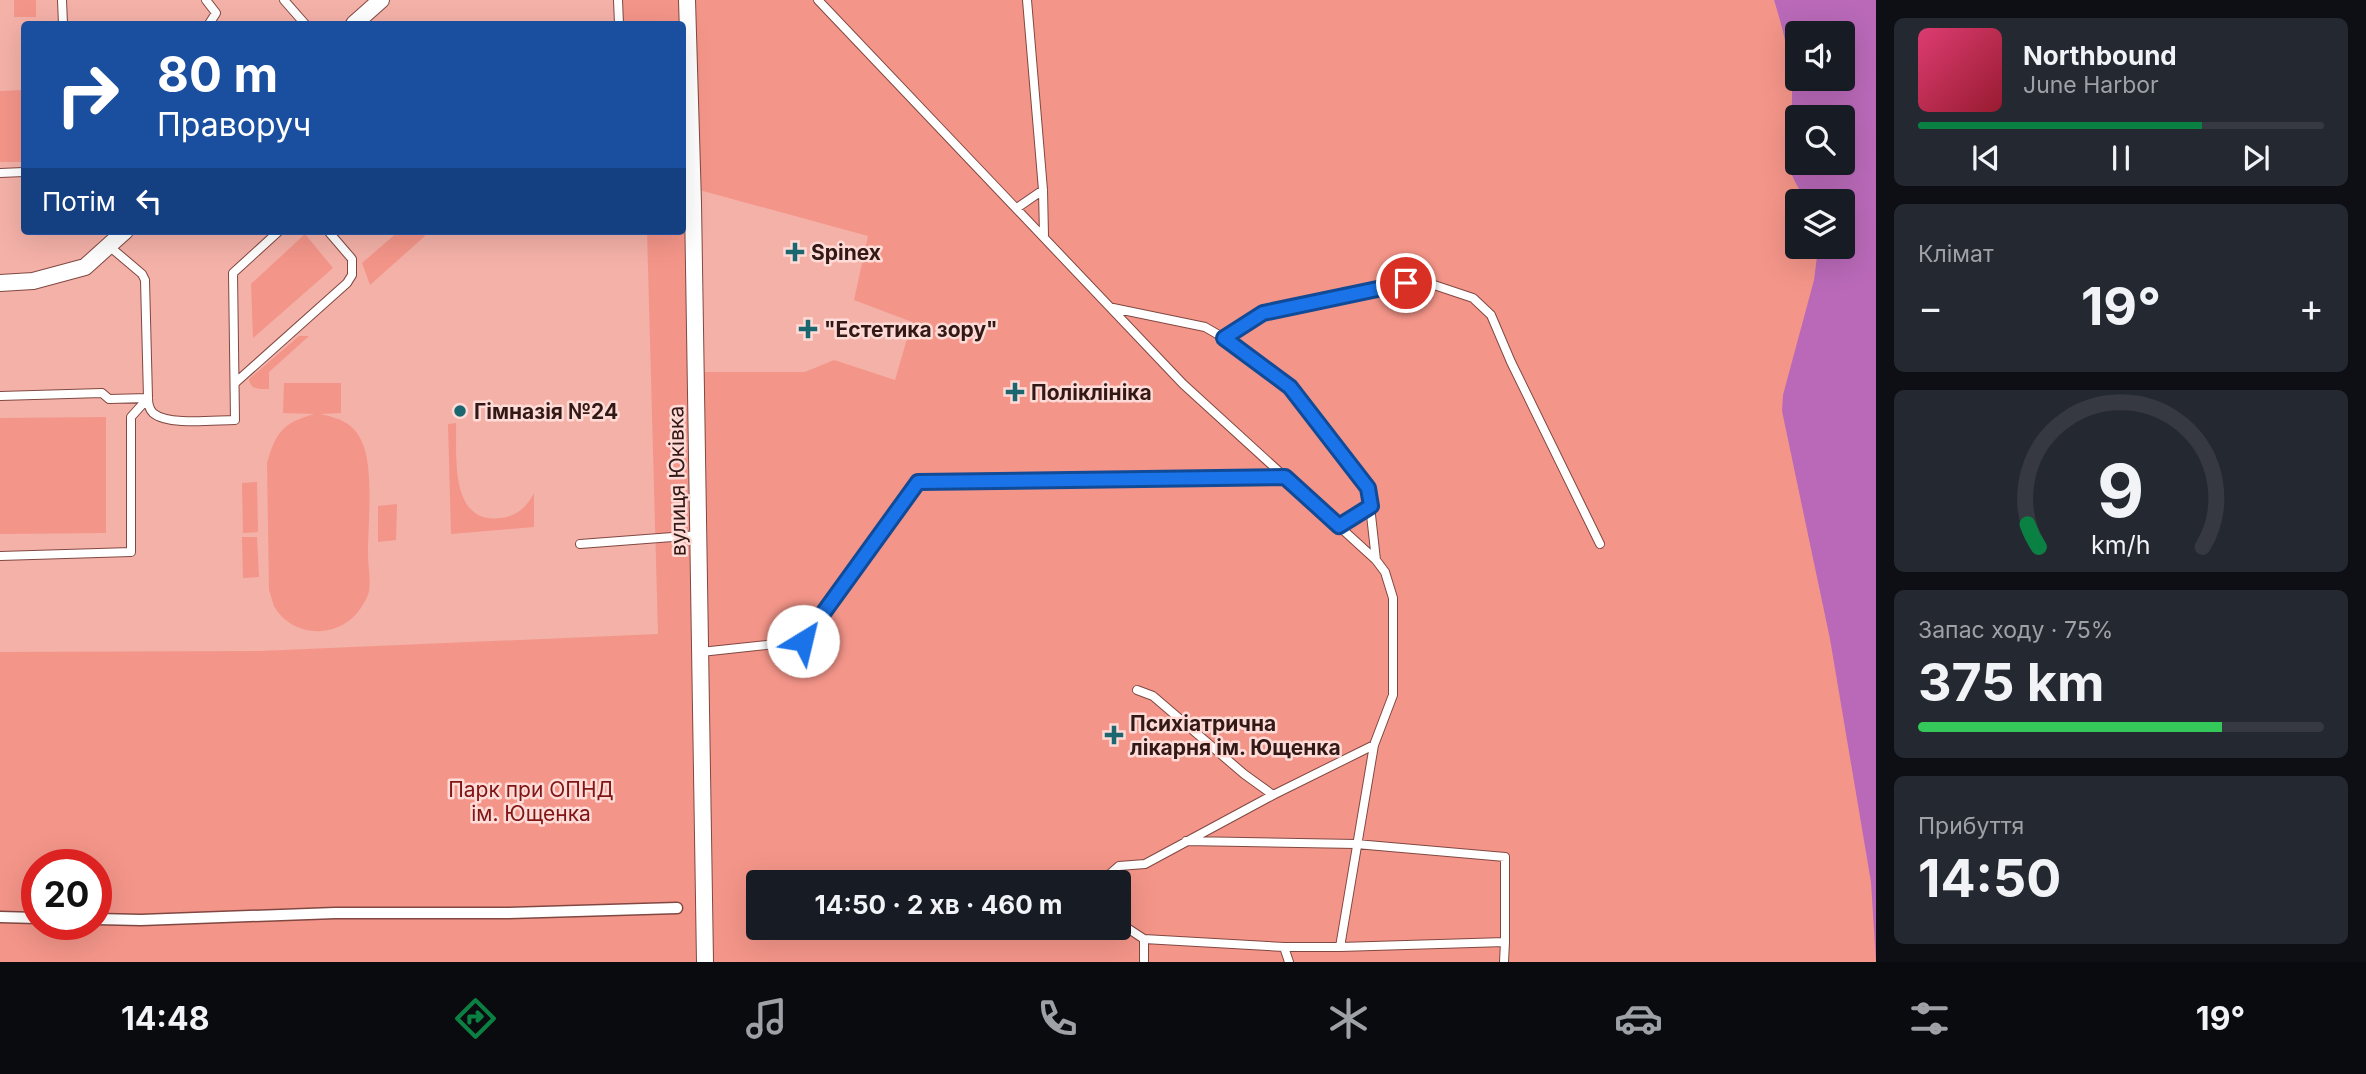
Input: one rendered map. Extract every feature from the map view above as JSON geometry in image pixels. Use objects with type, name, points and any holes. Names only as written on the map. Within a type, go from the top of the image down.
[{"type":"street","points":[[357,21],[381,0]]},
{"type":"street","name":"вулиця Юківка","points":[[687,0],[705,962]]},
{"type":"street","points":[[0,283],[33,281],[85,267],[121,235]]},
{"type":"street","points":[[112,919],[677,908]]},
{"type":"street","points":[[0,917],[21,918]]},
{"type":"lane","points":[[62,0],[63,21]]},
{"type":"lane","points":[[206,0],[216,13],[211,21]]},
{"type":"lane","points":[[284,0],[302,21]]},
{"type":"lane","points":[[618,0],[619,21]]},
{"type":"lane","points":[[818,0],[1183,384],[1376,560],[1385,572],[1393,598],[1391,703],[1374,744],[1340,947]]},
{"type":"lane","points":[[1027,0],[1043,190],[1044,236]]},
{"type":"lane","points":[[0,173],[21,172]]},
{"type":"lane","points":[[1017,208],[1043,190]]},
{"type":"lane","points":[[109,246],[142,274],[145,280],[148,398],[153,414],[167,420],[235,420],[233,273],[275,235]]},
{"type":"lane","points":[[235,383],[347,284],[352,275],[352,259],[331,235]]},
{"type":"lane","points":[[1224,338],[1263,313],[1406,283],[1431,284],[1472,298],[1491,315],[1511,362],[1600,544]]},
{"type":"lane","points":[[1113,309],[1194,324],[1224,338],[1298,396],[1368,488],[1376,560]]},
{"type":"lane","points":[[0,396],[103,393],[109,399],[148,398]]},
{"type":"lane","points":[[0,556],[131,551],[131,417],[148,398]]},
{"type":"lane","points":[[701,652],[803,641],[918,482],[1285,477]]},
{"type":"lane","points":[[1339,526],[1371,506]]},
{"type":"lane","points":[[580,544],[699,535]]},
{"type":"lane","points":[[1137,690],[1153,696],[1244,774],[1273,795]]},
{"type":"lane","points":[[1114,870],[1118,866],[1145,864],[1374,744]]},
{"type":"lane","points":[[1186,841],[1356,844],[1505,857],[1504,962]]},
{"type":"lane","points":[[1131,930],[1144,939],[1284,947],[1504,943]]},
{"type":"lane","points":[[1144,939],[1144,962]]},
{"type":"lane","points":[[1284,947],[1289,962]]},
{"type":"green space","points":[[14,0],[36,0],[36,17],[14,17]]},
{"type":"green space","name":"Парк при ОПНД ім. Ющенка","points":[[618,0],[1774,0],[1785,41],[1785,91],[1792,91],[1792,105],[1785,105],[1785,175],[1792,175],[1800,189],[1785,189],[1785,259],[1817,259],[1814,280],[1876,563],[1876,962],[0,962],[0,652],[260,651],[658,634],[647,235],[686,235],[686,21],[619,21]],"holes":[[[692,188],[868,236],[854,300],[912,322],[895,380],[834,360],[805,372],[695,372]]]},
{"type":"green space","points":[[21,90],[21,162],[0,162],[0,91]]},
{"type":"green space","points":[[304,235],[333,268],[253,338],[251,284]]},
{"type":"green space","points":[[394,235],[425,236],[370,285],[362,263]]},
{"type":"green space","points":[[299,336],[309,336],[269,372],[269,389],[251,385],[249,379]]},
{"type":"green space","points":[[284,383],[341,383],[341,413],[320,414],[340,420],[355,430],[366,453],[369,481],[369,591],[354,617],[331,629],[305,630],[293,625],[282,617],[274,606],[269,590],[267,463],[282,430],[295,421],[314,414],[283,413]]},
{"type":"green space","points":[[106,417],[106,533],[0,534],[0,418]]},
{"type":"green space","points":[[456,423],[459,485],[472,511],[484,517],[507,517],[521,510],[534,493],[534,527],[451,534],[448,424]]},
{"type":"green space","points":[[257,482],[258,532],[243,533],[242,483]]},
{"type":"green space","points":[[397,504],[396,540],[378,542],[378,506]]},
{"type":"green space","points":[[242,537],[257,537],[259,577],[243,578]]},
{"type":"shaded area","points":[[1774,0],[1876,0],[1876,962],[1871,882],[1830,639],[1782,411],[1783,395],[1814,280],[1817,259],[1855,259],[1855,189],[1800,189],[1792,175],[1855,175],[1855,105],[1791,105],[1792,91],[1855,91],[1855,21],[1785,21],[1785,41]]},
{"type":"place","name":"Spinex","points":[[795,252]]},
{"type":"place","name":"\"Естетика зору\"","points":[[808,329]]},
{"type":"place","name":"Поліклініка","points":[[1015,392]]},
{"type":"place","name":"Гімназія №24","points":[[460,411]]},
{"type":"place","name":"Психіатрична лікарня ім. Ющенка","points":[[1114,735]]},
{"type":"route","points":[[803,641],[918,482],[1285,477],[1339,526],[1371,506],[1368,488],[1290,387],[1224,338],[1263,313],[1406,283]]}]
